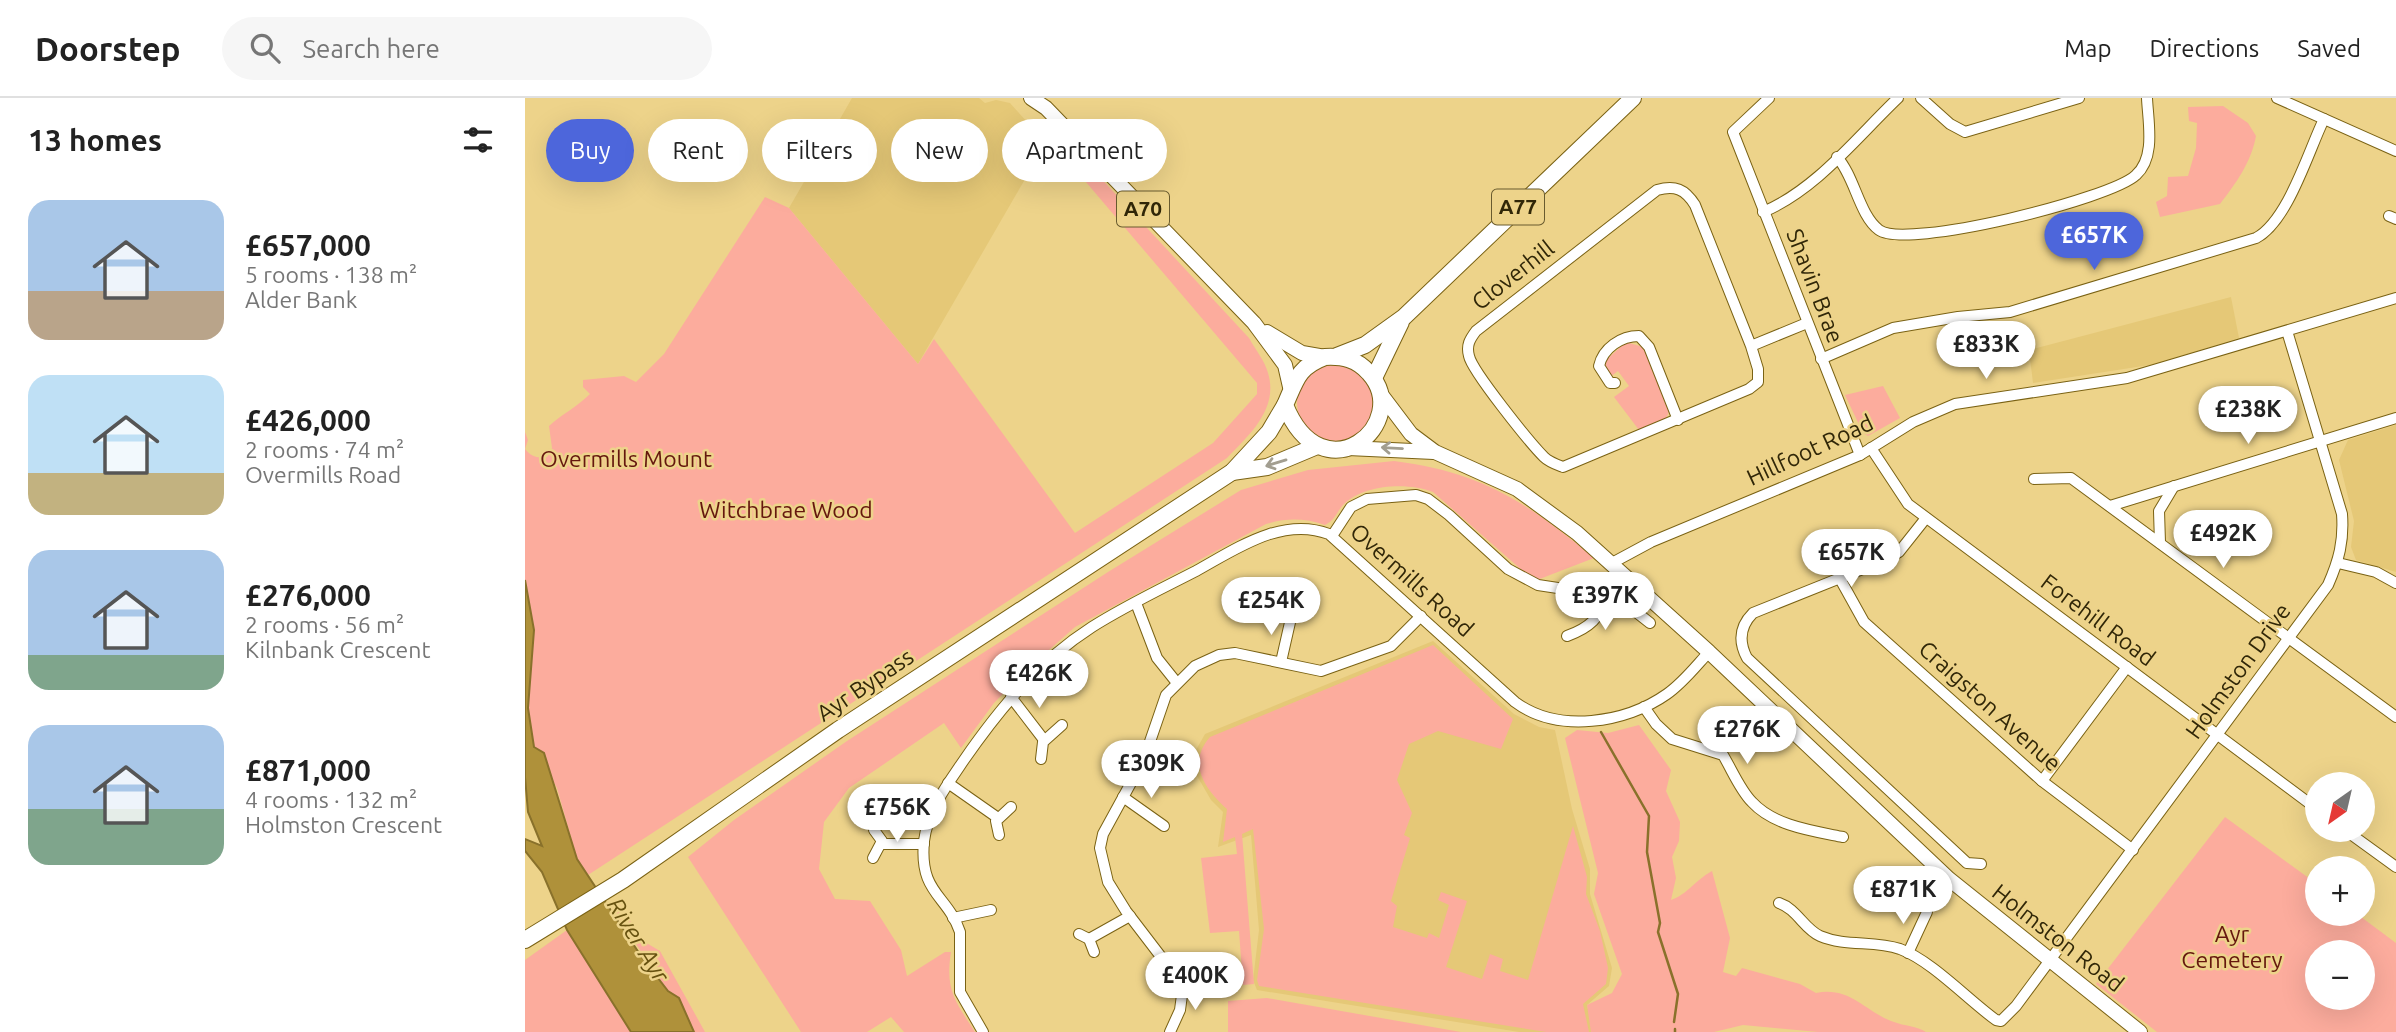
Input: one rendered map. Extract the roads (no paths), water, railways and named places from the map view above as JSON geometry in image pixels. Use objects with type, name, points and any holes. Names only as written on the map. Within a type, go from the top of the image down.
[{"type":"highway","name":"A77","points":[[1285,405],[1290,387],[1302,368],[1365,345],[1404,317],[1633,98]]},
{"type":"highway","name":"A77","points":[[1317,446],[1328,449],[1348,448],[1369,435],[1381,409],[1377,385],[1404,317]]},
{"type":"highway","points":[[1331,356],[1357,362],[1377,385]]},
{"type":"highway","points":[[1285,405],[1299,433],[1317,446]]},
{"type":"highway","name":"Ayr Bypass","points":[[525,940],[623,880],[838,730],[1232,472],[1269,432],[1285,405]]},
{"type":"highway","name":"Ayr Bypass","points":[[1232,472],[1267,467],[1317,446]]},
{"type":"main road","name":"A70","points":[[1031,98],[1046,108],[1254,323],[1285,365],[1290,387]]},
{"type":"main road","name":"A70","points":[[1254,323],[1281,343],[1302,353],[1331,356]]},
{"type":"main road","points":[[1377,385],[1411,434],[1435,452]]},
{"type":"main road","points":[[1348,448],[1435,452]]},
{"type":"main road","name":"Holmston Road","points":[[1435,452],[1517,489],[1543,506],[1612,563],[1709,652],[1959,888],[2140,1032]]},
{"type":"street","name":"Shavin Brae","points":[[1769,98],[1733,132],[1860,455]]},
{"type":"street","points":[[1763,212],[1793,197],[1898,98]]},
{"type":"street","points":[[1921,98],[1950,124],[1965,132],[1977,131],[2053,101],[2079,98]]},
{"type":"street","points":[[1837,157],[1848,170],[1870,220],[1879,231],[1893,236],[1965,228],[2017,218],[2126,182],[2137,174],[2147,155],[2147,98]]},
{"type":"street","points":[[2277,98],[2396,151]]},
{"type":"street","points":[[1821,359],[1893,328],[2010,312],[2256,238],[2268,232],[2282,211],[2324,118]]},
{"type":"street","name":"Cloverhill","points":[[1669,187],[1689,195],[1695,205],[1751,346],[1758,369],[1758,382],[1742,394],[1572,465],[1553,464],[1540,453],[1477,371],[1468,352],[1469,340],[1476,331],[1657,190],[1669,187]]},
{"type":"street","name":"Hillfoot Road","points":[[1612,563],[1651,541],[1860,455],[1913,422],[1955,404],[2127,378],[2396,298]]},
{"type":"street","points":[[1751,346],[1807,323]]},
{"type":"street","name":"Holmston Drive","points":[[1908,953],[1984,1012],[2001,1021],[2051,962],[2328,584],[2338,563],[2344,539],[2342,514],[2287,331]]},
{"type":"street","points":[[1615,383],[1610,383],[1604,376],[1599,366],[1600,359],[1627,336],[1639,336],[1649,347],[1678,420]]},
{"type":"street","points":[[2110,506],[2396,418]]},
{"type":"street","name":"Forehill Road","points":[[1871,448],[1895,488],[1926,518],[2305,800]]},
{"type":"street","points":[[2034,479],[2071,478],[2396,717]]},
{"type":"street","points":[[2160,543],[2158,518],[2161,505],[2174,486]]},
{"type":"street","points":[[1332,536],[1351,507],[1367,499],[1416,495],[1428,499],[1449,515],[1508,569],[1538,585],[1617,597],[1650,622]]},
{"type":"street","points":[[1839,577],[1899,552],[1926,518]]},
{"type":"street","name":"Overmills Road","points":[[983,1032],[960,992],[960,932],[929,883],[923,862],[929,820],[949,783],[1011,697],[1068,643],[1136,603],[1272,533],[1303,527],[1332,536],[1526,710],[1545,717],[1596,721],[1644,707],[1670,692],[1709,652]]},
{"type":"street","points":[[2338,563],[2376,572],[2396,583]]},
{"type":"street","name":"Holmston Road","points":[[1839,577],[1753,613],[1743,626],[1741,638],[1747,658],[1967,863],[1981,864]]},
{"type":"street","name":"Craigston Avenue","points":[[1839,577],[1864,622],[2042,782],[2133,850]]},
{"type":"street","points":[[1567,636],[1589,628],[1604,608],[1607,594]]},
{"type":"street","points":[[1136,603],[1157,658],[1177,683]]},
{"type":"street","points":[[1170,1032],[1179,1010],[1180,987],[1169,964],[1108,882],[1100,848],[1103,834],[1144,759],[1167,695],[1195,666],[1219,655],[1235,653],[1321,671],[1391,646],[1421,616]]},
{"type":"street","points":[[1281,662],[1291,618]]},
{"type":"street","points":[[1287,636],[1299,639]]},
{"type":"street","points":[[2042,782],[2127,667]]},
{"type":"street","points":[[1011,697],[1044,740]]},
{"type":"street","points":[[1644,707],[1655,724],[1672,738],[1723,755],[1751,802],[1763,811],[1806,830],[1843,837]]},
{"type":"street","points":[[1041,759],[1044,740],[1062,725]]},
{"type":"street","points":[[1851,786],[1867,770]]},
{"type":"street","points":[[949,783],[998,818]]},
{"type":"street","points":[[1123,797],[1164,826]]},
{"type":"street","points":[[998,818],[1011,807]]},
{"type":"street","points":[[998,818],[999,835]]},
{"type":"street","points":[[874,830],[881,844]]},
{"type":"street","points":[[2362,842],[2396,867]]},
{"type":"street","points":[[881,844],[924,844]]},
{"type":"street","points":[[873,858],[881,844]]},
{"type":"street","points":[[1779,903],[1789,906],[1815,934],[1830,940],[1875,944],[1908,953],[1927,912]]},
{"type":"street","points":[[953,918],[991,910]]},
{"type":"street","points":[[1094,952],[1084,937],[1131,916]]},
{"type":"waterway","points":[[1601,732],[1649,816],[1647,852],[1660,923],[1658,932],[1678,994],[1674,1022]]},
{"type":"park label","name":"Overmills Mount","points":[[626,459]]},
{"type":"park label","name":"Witchbrae Wood","points":[[786,510]]},
{"type":"park label","name":"Ayr Cemetery","points":[[2232,947]]},
{"type":"water label","name":"River Ayr","points":[[638,940]]}]
